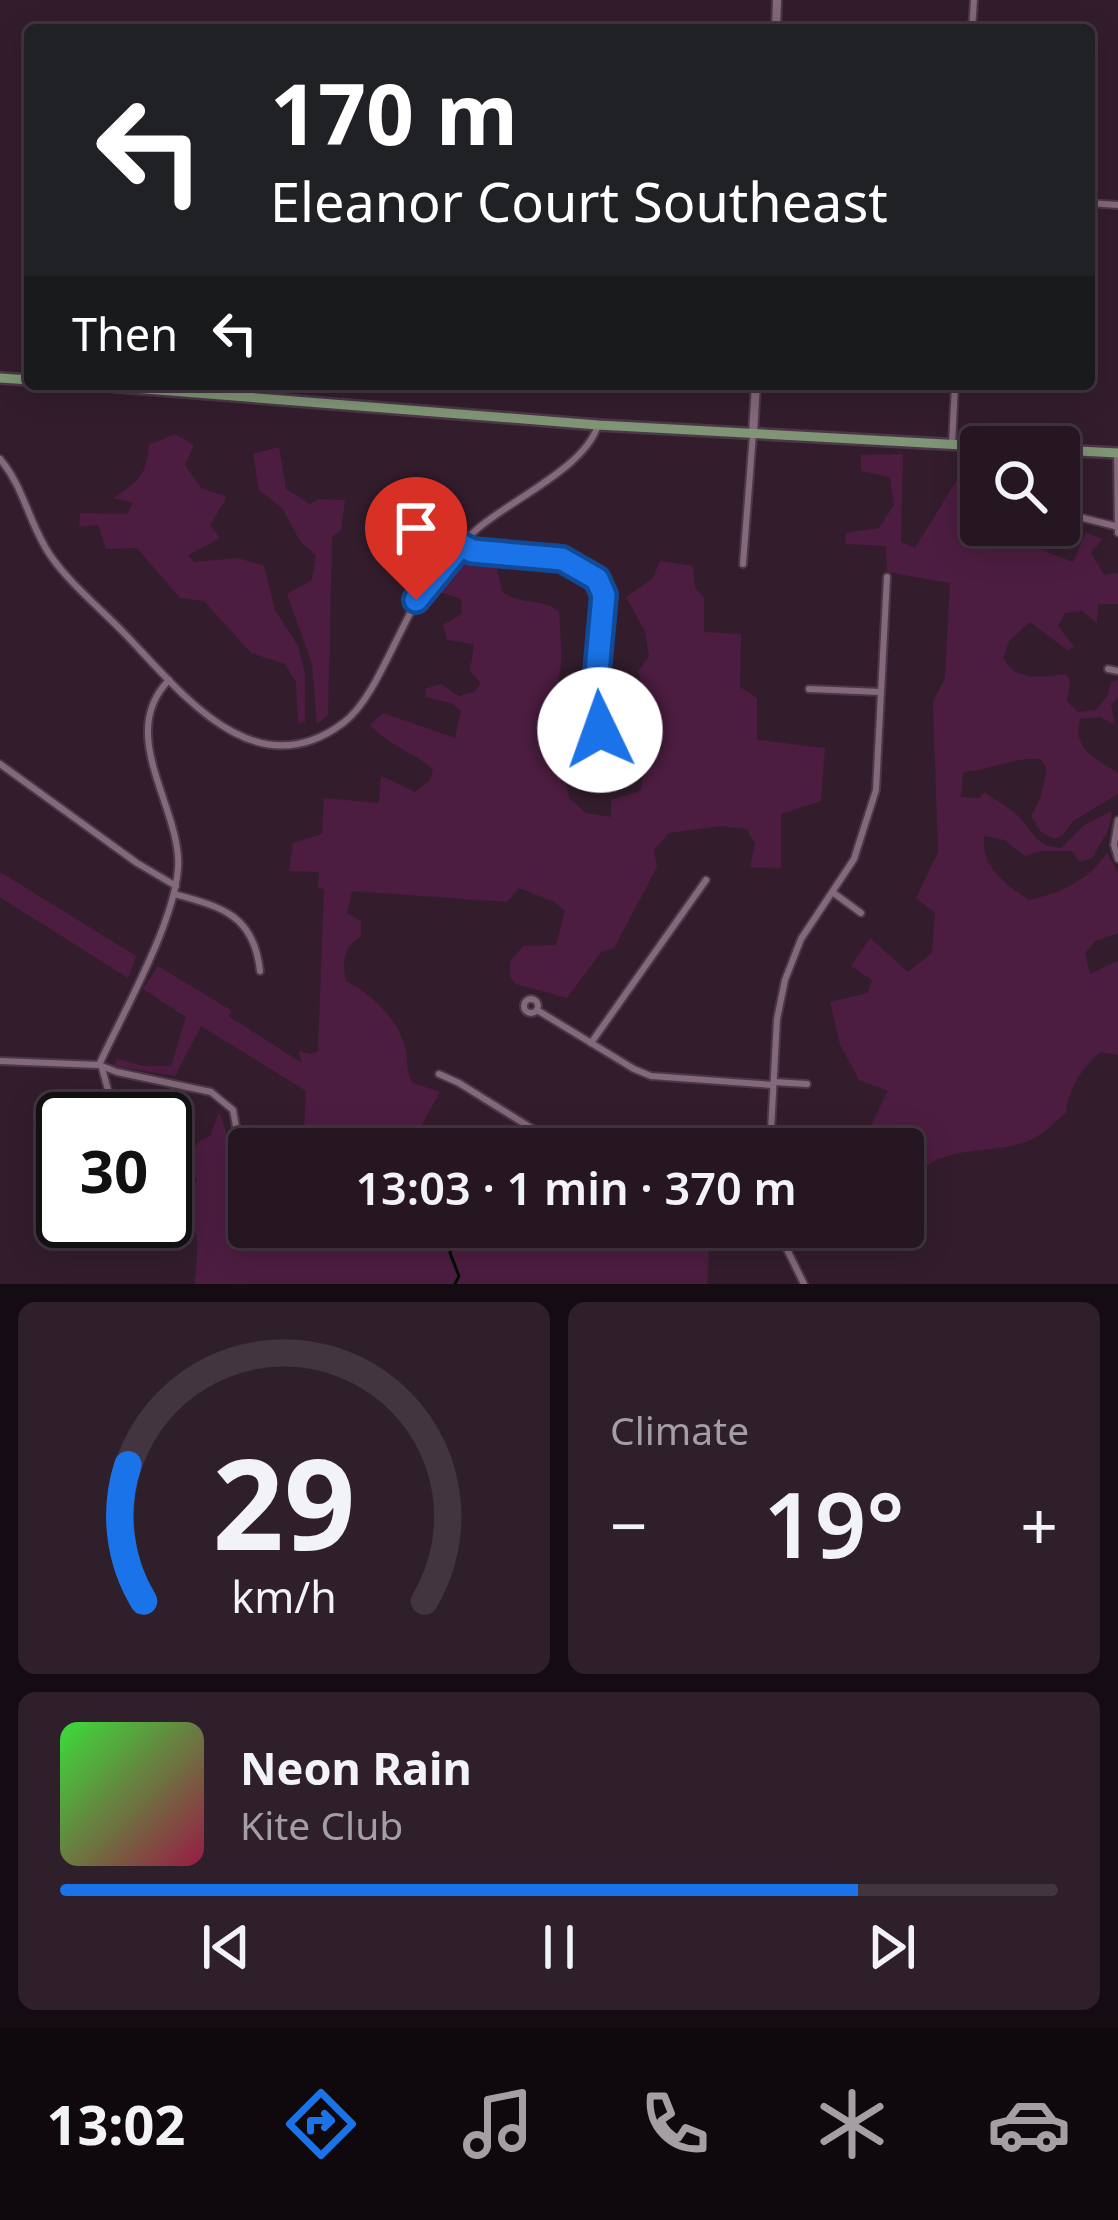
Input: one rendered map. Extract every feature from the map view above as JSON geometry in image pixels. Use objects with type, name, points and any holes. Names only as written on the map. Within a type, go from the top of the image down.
[{"type":"main road","points":[[158,390],[598,425],[960,445]]},
{"type":"main road","points":[[1080,451],[1118,453]]},
{"type":"street","points":[[743,564],[756,390]]},
{"type":"street","points":[[952,445],[955,390]]},
{"type":"street","points":[[0,458],[13,474],[52,558],[206,718],[245,739],[288,743],[327,734],[356,712],[416,600],[461,545],[580,453],[598,425]]},
{"type":"street","points":[[1080,519],[1117,530],[1118,453]]},
{"type":"street","points":[[461,545],[472,551],[562,559],[597,579],[604,595],[597,672],[602,758]]},
{"type":"street","points":[[771,1128],[784,980],[801,940],[854,860],[871,814],[886,577]]},
{"type":"street","points":[[1108,669],[1118,671]]},
{"type":"street","points":[[99,1065],[175,890],[175,838],[147,733],[150,704],[169,680]]},
{"type":"street","points":[[809,689],[880,692]]},
{"type":"street","points":[[0,764],[175,890],[232,915],[247,929],[260,970]]},
{"type":"street","points":[[1118,820],[1114,845],[1118,859]]},
{"type":"street","points":[[591,1043],[706,880]]},
{"type":"street","points":[[834,893],[861,913]]},
{"type":"street","points":[[537,1010],[651,1076],[807,1084]]},
{"type":"street","points":[[0,1060],[99,1065],[211,1092],[233,1110],[236,1128]]},
{"type":"street","points":[[99,1065],[106,1072],[108,1092]]},
{"type":"street","points":[[439,1075],[531,1128]]},
{"type":"street","points":[[786,1248],[803,1284]]},
{"type":"shaded area","points":[[175,434],[194,445],[185,465],[201,488],[227,497],[210,525],[220,538],[188,555],[194,562],[238,558],[264,566],[275,610],[298,646],[305,674],[305,722],[298,723],[296,682],[285,664],[251,653],[204,601],[180,598],[137,548],[106,549],[98,525],[79,527],[80,513],[127,514],[133,503],[113,498],[140,477],[149,445]]},
{"type":"shaded area","points":[[279,447],[286,489],[310,504],[319,499],[345,500],[341,530],[332,537],[328,715],[317,724],[312,664],[287,594],[312,580],[316,555],[300,541],[283,509],[259,490],[253,454]]},
{"type":"shaded area","points":[[903,454],[901,542],[915,548],[958,478],[960,546],[1032,546],[1073,562],[1086,532],[1102,539],[1091,553],[1104,575],[1118,573],[1118,604],[1098,604],[1097,623],[1082,611],[1065,613],[1058,626],[1074,647],[1067,650],[1030,622],[1010,640],[1003,657],[1022,675],[1066,674],[1070,681],[1067,701],[1078,712],[1096,710],[1111,682],[1118,680],[1118,698],[1111,704],[1115,725],[1100,717],[1080,719],[1078,729],[1087,752],[1118,773],[1118,794],[1073,821],[1054,839],[1041,832],[1031,816],[1047,770],[1041,759],[963,772],[961,797],[980,798],[984,792],[1016,814],[1041,842],[1061,848],[1083,826],[1111,811],[1108,830],[1093,858],[1080,862],[1072,851],[1025,856],[1004,840],[984,836],[984,847],[996,874],[1029,900],[1072,884],[1107,853],[1118,872],[1118,933],[1095,941],[1085,953],[1090,974],[1118,961],[1118,1055],[1101,1052],[1094,1058],[1073,1087],[1066,1113],[1040,1135],[1018,1144],[941,1158],[924,1168],[924,1128],[870,1128],[888,1091],[859,1080],[840,1044],[830,1002],[868,993],[872,980],[851,966],[870,938],[908,972],[932,953],[935,913],[916,898],[938,852],[933,702],[945,678],[950,583],[887,572],[886,546],[845,544],[846,533],[879,528],[894,505],[890,477],[861,471],[861,455]]},
{"type":"shaded area","points":[[455,559],[473,567],[496,564],[502,592],[559,611],[555,729],[562,751],[581,757],[579,771],[566,782],[569,798],[586,813],[611,817],[611,800],[640,791],[646,767],[640,751],[624,744],[647,726],[638,671],[649,656],[645,631],[626,597],[653,578],[660,561],[693,566],[695,587],[704,598],[704,632],[741,634],[740,687],[757,698],[757,740],[825,748],[821,801],[781,814],[781,868],[750,867],[755,844],[747,829],[722,826],[669,833],[654,850],[657,867],[614,948],[601,952],[567,998],[516,984],[510,977],[510,962],[523,946],[556,945],[565,911],[554,902],[519,888],[507,902],[352,891],[347,913],[361,921],[361,936],[345,956],[346,981],[373,1000],[395,1025],[413,1083],[440,1092],[420,1128],[304,1128],[306,1091],[201,1026],[175,1076],[114,1066],[117,1059],[171,1066],[186,1017],[143,989],[158,966],[232,1011],[228,1016],[302,1063],[299,1051],[318,1051],[324,889],[318,888],[319,872],[289,871],[293,843],[322,834],[324,798],[379,803],[381,776],[415,792],[430,780],[433,769],[370,725],[383,713],[455,738],[461,711],[451,703],[426,697],[425,689],[441,684],[459,696],[474,692],[481,683],[470,671],[474,644],[447,640],[443,625],[462,614],[461,599],[431,589]]},
{"type":"shaded area","points":[[0,872],[136,956],[128,978],[0,897]]},
{"type":"shaded area","points":[[219,1112],[228,1143],[228,1248],[709,1248],[707,1284],[195,1284],[192,1188],[197,1180],[192,1151],[210,1136]]},
{"type":"waterway","points":[[451,1248],[459,1276],[455,1284]]},
{"type":"route","points":[[416,600],[461,545],[472,551],[562,559],[582,568],[597,579],[604,595],[597,672],[600,730]]}]
